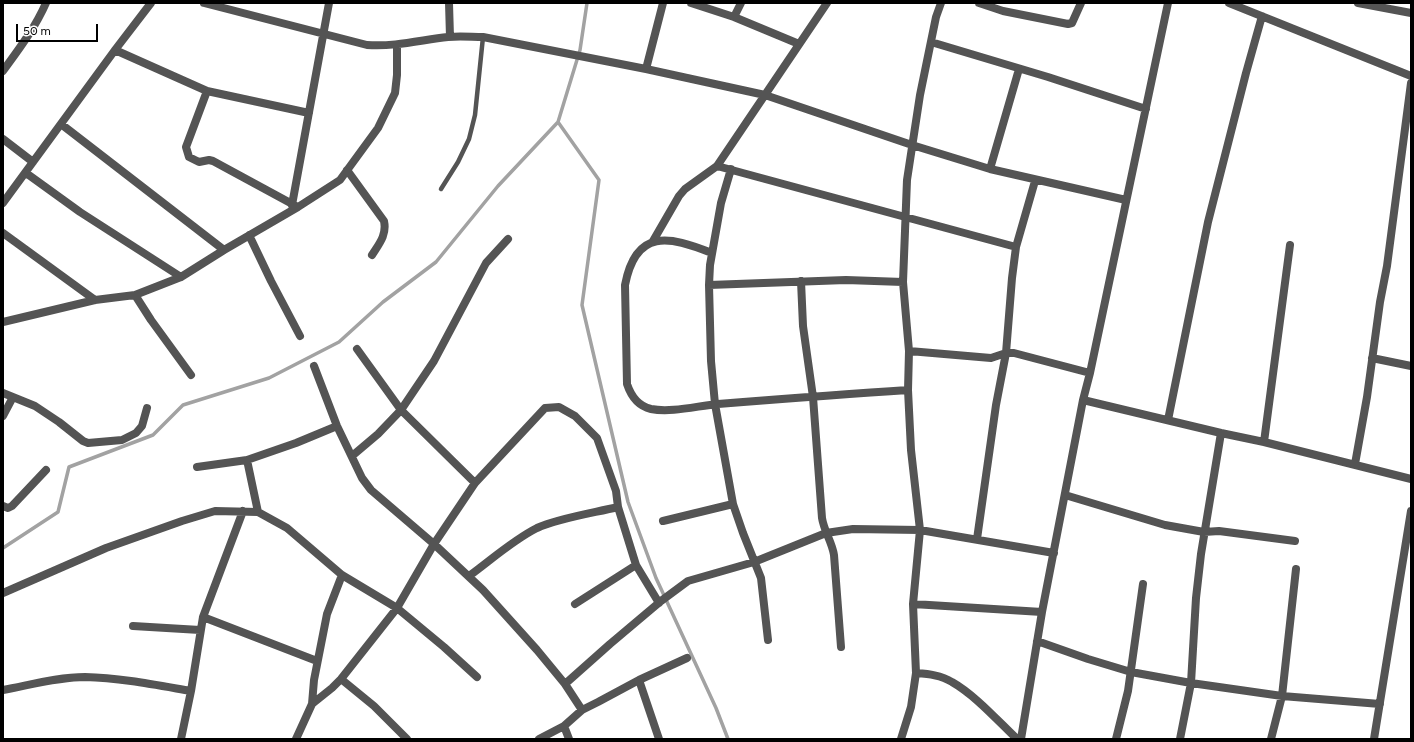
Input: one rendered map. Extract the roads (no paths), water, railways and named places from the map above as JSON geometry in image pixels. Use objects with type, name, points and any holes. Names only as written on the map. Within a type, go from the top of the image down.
[{"type":"street","points":[[3,71],[30,35],[46,3]]},
{"type":"street","points":[[3,203],[151,3]]},
{"type":"street","points":[[204,3],[367,45],[397,45],[450,37],[483,37],[646,69],[765,95],[990,170],[1126,200]]},
{"type":"street","points":[[295,206],[309,113],[329,3]]},
{"type":"street","points":[[449,3],[450,37]]},
{"type":"street","points":[[646,69],[663,3]]},
{"type":"street","points":[[691,3],[734,17],[799,44]]},
{"type":"street","points":[[734,17],[741,3]]},
{"type":"street","points":[[827,3],[717,166],[685,189],[679,196],[653,241],[632,260],[628,269],[625,284],[626,384],[630,393],[645,407],[667,410],[715,404],[908,390]]},
{"type":"street","points":[[901,739],[911,708],[916,673],[913,604],[920,530],[911,450],[908,390],[909,352],[903,282],[907,180],[920,95],[936,17],[941,3]]},
{"type":"street","points":[[979,3],[1003,10],[1068,24],[1072,23],[1081,3]]},
{"type":"street","points":[[1021,739],[1042,612],[1083,400],[1168,3]]},
{"type":"street","points":[[1229,3],[1411,76]]},
{"type":"street","points":[[1358,3],[1411,13]]},
{"type":"street","points":[[1168,420],[1208,222],[1262,16]]},
{"type":"street","points":[[931,42],[1146,109]]},
{"type":"street","points":[[3,322],[95,300],[135,295],[181,277],[295,206],[340,180],[378,128],[395,93],[397,75],[397,45]]},
{"type":"street","points":[[115,50],[207,91],[309,113]]},
{"type":"street","points":[[990,170],[1019,69]]},
{"type":"street","points":[[1355,464],[1387,266],[1411,83]]},
{"type":"street","points":[[207,91],[186,147],[189,157],[199,162],[209,160],[213,161],[295,206]]},
{"type":"street","points":[[61,124],[224,250]]},
{"type":"street","points":[[3,139],[33,162]]},
{"type":"street","points":[[717,166],[1016,247]]},
{"type":"street","points":[[731,169],[721,204],[712,253],[709,285],[711,362],[715,404],[733,504],[742,533],[761,578],[768,640]]},
{"type":"street","points":[[347,170],[384,221],[384,236],[372,255]]},
{"type":"street","points":[[26,172],[80,212],[181,277]]},
{"type":"street","points":[[977,540],[995,412],[1006,353],[1016,247],[1035,181]]},
{"type":"street","points":[[3,233],[95,300]]},
{"type":"street","points":[[249,236],[300,336]]},
{"type":"street","points":[[352,456],[374,438],[401,410],[434,361],[486,263],[508,239]]},
{"type":"street","points":[[653,241],[678,241],[712,253]]},
{"type":"street","points":[[1264,442],[1290,245]]},
{"type":"street","points":[[709,285],[846,280],[903,282]]},
{"type":"street","points":[[801,281],[803,326],[813,397],[822,518],[834,554],[841,647]]},
{"type":"street","points":[[135,295],[151,320],[191,375]]},
{"type":"street","points":[[358,349],[401,410],[475,483]]},
{"type":"street","points":[[909,352],[991,358],[1006,353],[1090,373]]},
{"type":"street","points":[[1372,358],[1411,366]]},
{"type":"street","points":[[314,366],[337,426],[362,478],[371,490],[469,576],[537,650],[565,684],[582,710]]},
{"type":"street","points":[[3,393],[35,406],[59,422],[83,442],[88,443],[122,440],[136,433],[142,426],[147,408]]},
{"type":"street","points":[[3,416],[13,397]]},
{"type":"street","points":[[1083,400],[1221,434],[1264,442],[1411,479]]},
{"type":"street","points":[[312,704],[341,679],[397,608],[434,544],[475,483],[545,408],[560,407],[574,416],[597,438],[616,491],[618,507],[636,566],[660,602]]},
{"type":"street","points":[[197,467],[246,460],[296,443],[337,426]]},
{"type":"street","points":[[1180,739],[1191,683],[1196,598],[1204,532],[1221,434]]},
{"type":"street","points":[[246,460],[258,512]]},
{"type":"street","points":[[3,506],[8,508],[12,506],[46,470]]},
{"type":"street","points":[[1065,495],[1165,525],[1204,532],[1219,531],[1295,541]]},
{"type":"street","points":[[663,521],[733,504]]},
{"type":"street","points":[[469,576],[536,529],[548,524],[618,507]]},
{"type":"street","points":[[3,593],[106,548],[182,521],[215,511],[258,512],[287,528],[342,575],[397,608],[477,677]]},
{"type":"street","points":[[181,739],[191,691],[203,617],[242,511]]},
{"type":"street","points":[[1374,739],[1407,557],[1411,511]]},
{"type":"street","points":[[565,684],[660,602],[691,580],[754,562],[826,533],[853,529],[920,530],[1054,553]]},
{"type":"street","points":[[575,604],[636,566]]},
{"type":"street","points":[[1271,739],[1282,696],[1296,569]]},
{"type":"street","points":[[296,739],[312,704],[317,661],[327,614],[342,575]]},
{"type":"street","points":[[1116,739],[1128,691],[1143,584]]},
{"type":"street","points":[[913,604],[1042,612]]},
{"type":"street","points":[[203,617],[233,627],[317,661]]},
{"type":"street","points":[[133,626],[200,630]]},
{"type":"street","points":[[1037,641],[1131,672],[1191,683],[1282,696],[1380,704]]},
{"type":"street","points":[[539,739],[564,726],[582,710],[639,680],[687,658]]},
{"type":"street","points":[[916,673],[934,675],[951,681],[968,694],[1017,739]]},
{"type":"street","points":[[3,690],[47,681],[84,677],[125,680],[191,691]]},
{"type":"street","points":[[341,679],[374,706],[407,739]]},
{"type":"street","points":[[639,680],[659,739]]},
{"type":"street","points":[[564,726],[569,739]]},
{"type":"lane","points":[[441,189],[458,162],[469,139],[475,115],[483,37]]},
{"type":"waterway","points":[[587,3],[580,50],[558,122],[599,180],[582,305],[628,502],[656,578],[716,708],[728,739]]},
{"type":"waterway","points":[[3,548],[58,512],[69,467],[153,435],[183,405],[269,378],[339,342],[383,302],[436,262],[498,186],[558,122]]}]
